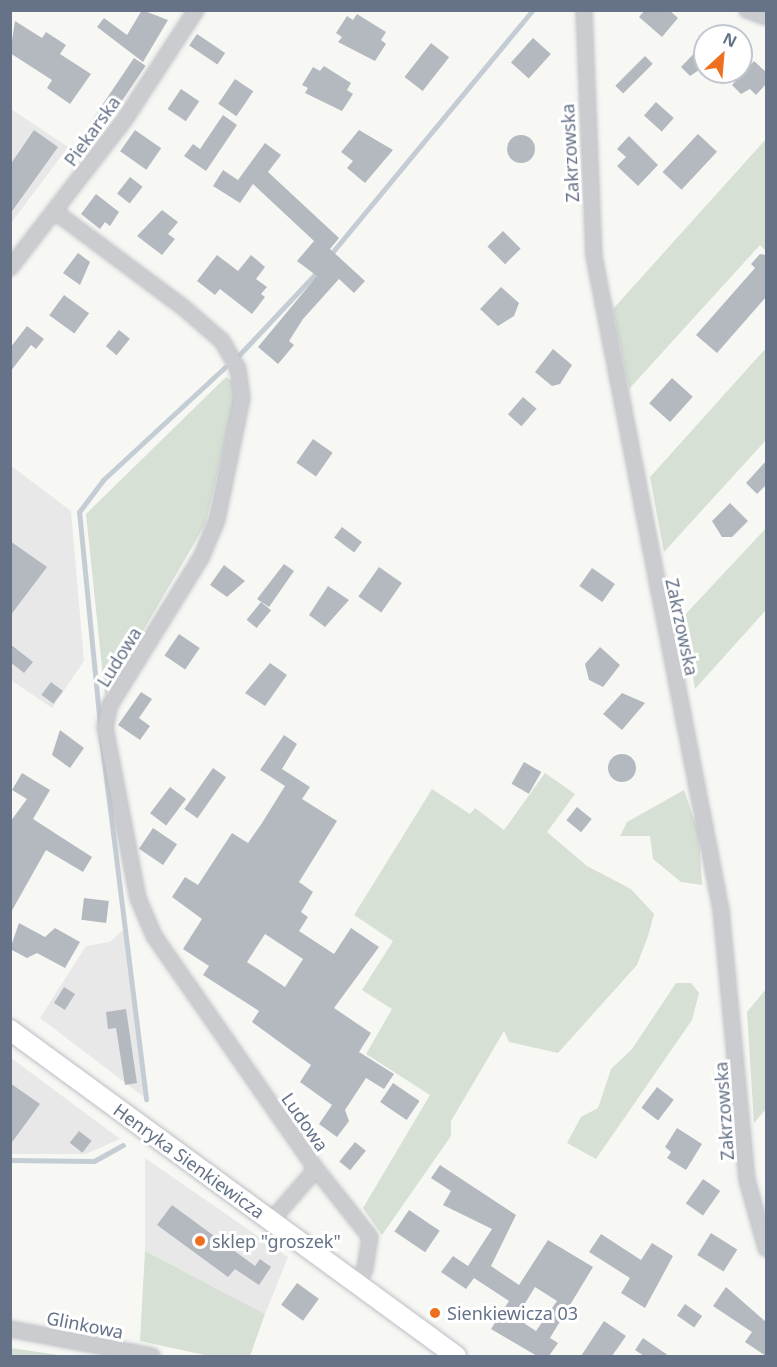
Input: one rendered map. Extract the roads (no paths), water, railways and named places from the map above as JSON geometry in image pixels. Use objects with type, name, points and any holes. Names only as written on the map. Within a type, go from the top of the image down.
[{"type":"main road","name":"Henryka Sienkiewicza","points":[[10,1030],[456,1356]]},
{"type":"street","name":"Piekarska","points":[[10,268],[125,119],[196,10]]},
{"type":"street","name":"Zakrzowska","points":[[584,10],[594,256],[721,910],[747,1180],[766,1248]]},
{"type":"street","points":[[747,10],[766,17]]},
{"type":"street","name":"Ludowa","points":[[54,211],[184,308],[222,341],[238,369],[242,399],[217,520],[202,556],[110,705],[105,727],[138,898],[154,936],[316,1169],[370,1238],[365,1270],[355,1283]]},
{"type":"street","name":"Ludowa","points":[[271,1221],[316,1169]]},
{"type":"street","name":"Glinkowa","points":[[10,1329],[152,1356]]},
{"type":"waterway","points":[[330,255],[533,10]]},
{"type":"waterway","points":[[240,354],[319,270]]},
{"type":"waterway","points":[[100,725],[79,512],[103,480],[225,367]]},
{"type":"waterway","points":[[101,737],[146,1099]]},
{"type":"waterway","points":[[10,1160],[94,1161],[123,1145]]},
{"type":"place","name":"sklep \"groszek\"","points":[[200,1241]]},
{"type":"place","name":"Sienkiewicza 03","points":[[435,1313]]}]
